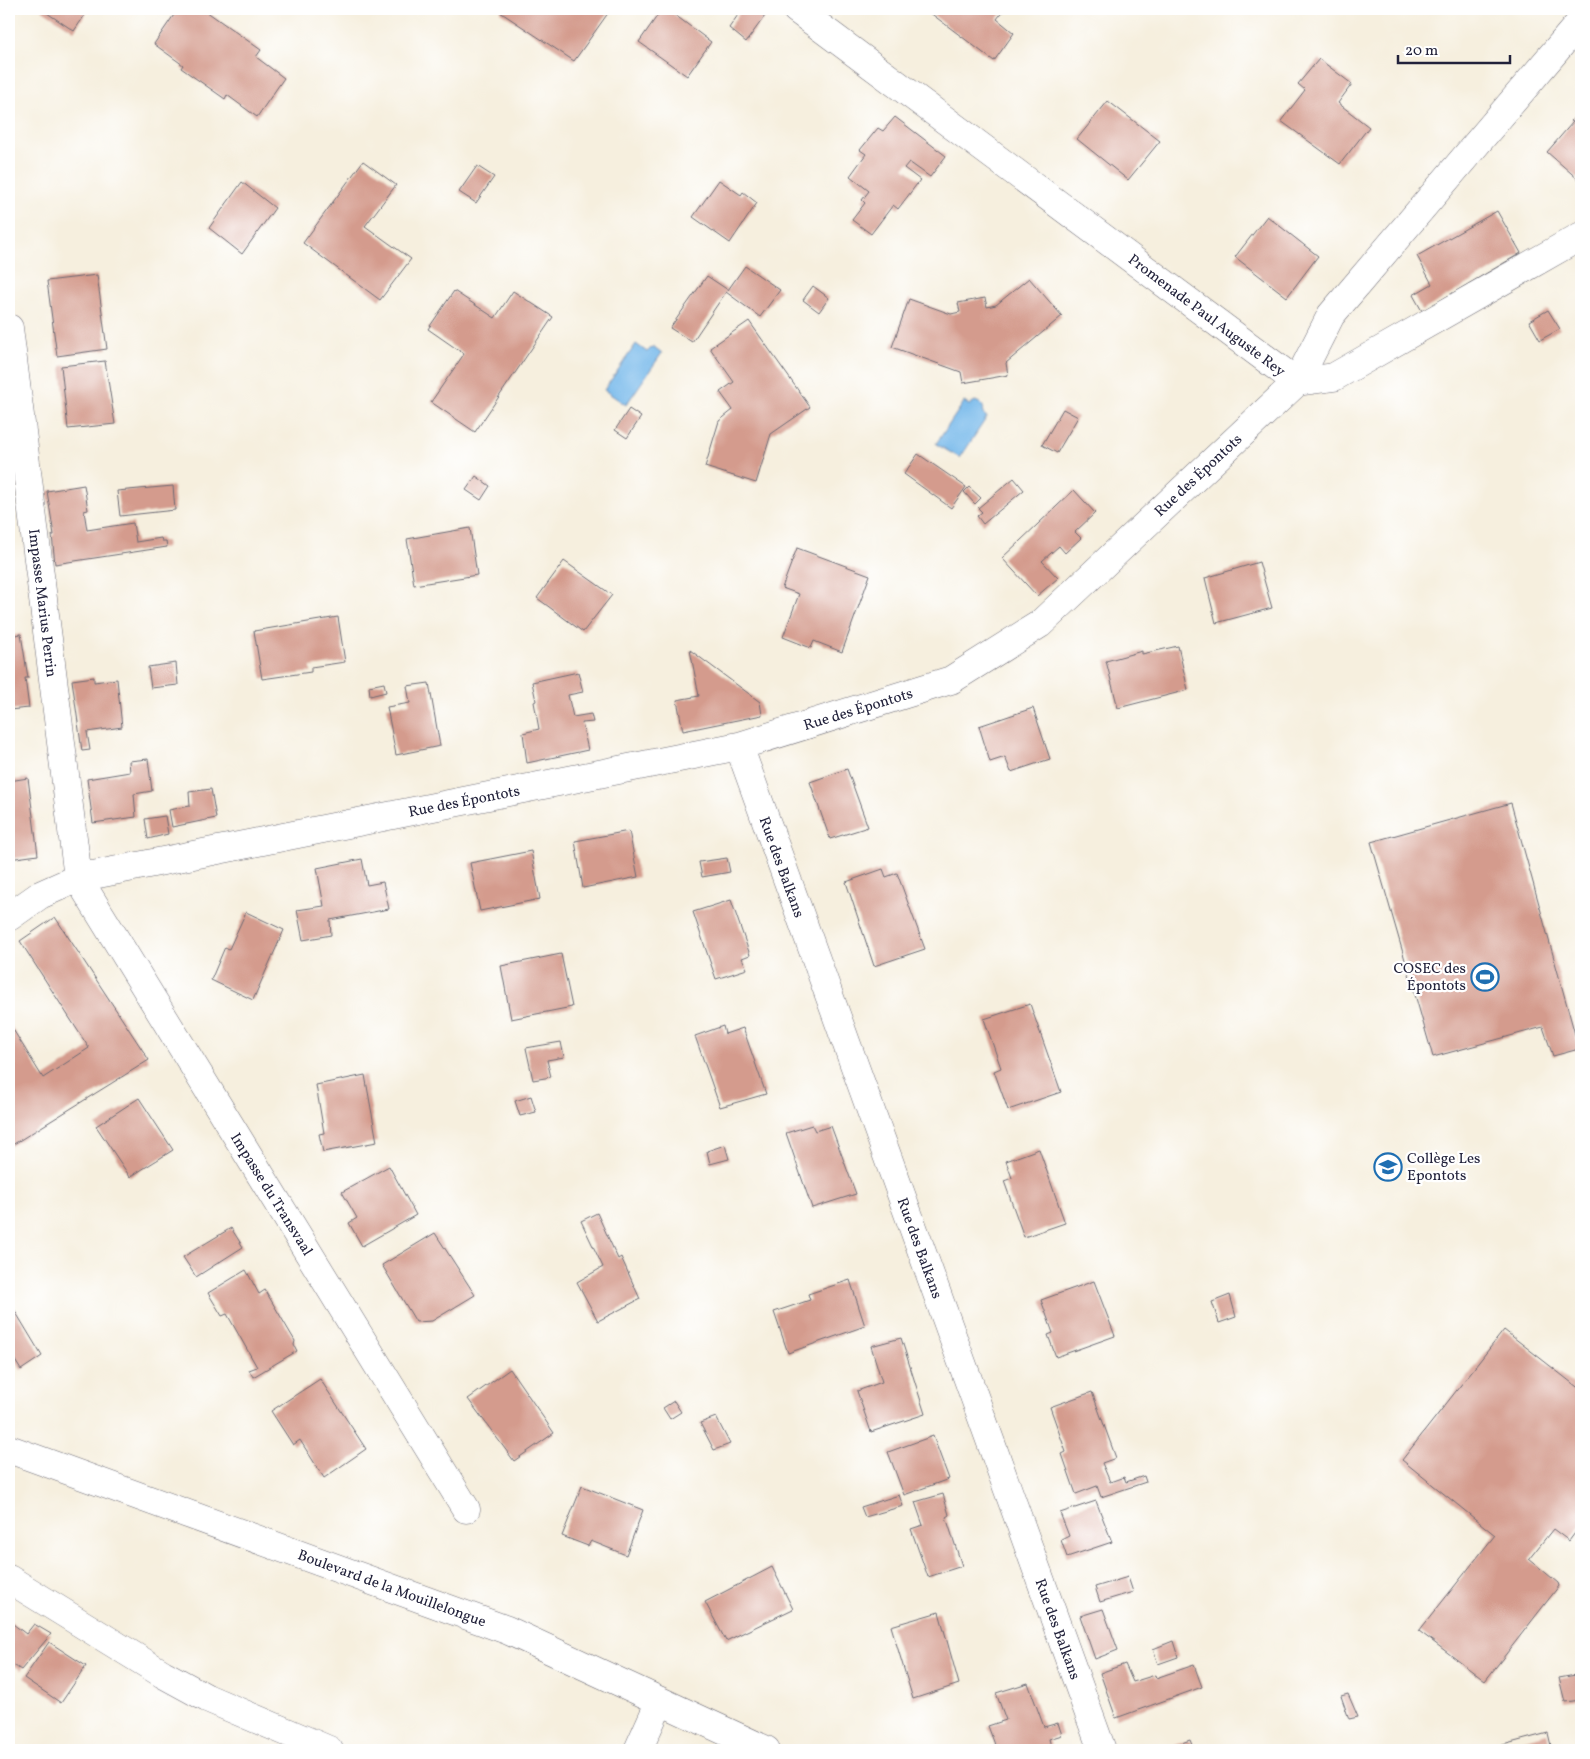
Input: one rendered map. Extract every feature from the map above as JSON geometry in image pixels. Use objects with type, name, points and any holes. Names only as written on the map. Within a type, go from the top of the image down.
[{"type":"street","name":"Promenade Paul Auguste Rey","points":[[796,9],[1297,382],[1331,315],[1581,22]]},
{"type":"street","points":[[1297,382],[1334,377],[1581,236]]},
{"type":"street","name":"Impasse Marius Perrin","points":[[9,328],[78,878]]},
{"type":"street","name":"Rue des Épontots","points":[[9,917],[40,895],[78,878],[739,746],[951,680],[1040,624],[1297,382]]},
{"type":"street","name":"Rue des Balkans","points":[[739,746],[1102,1750]]},
{"type":"street","name":"Impasse du Transvaal","points":[[78,878],[466,1509]]},
{"type":"street","name":"Boulevard de la Mouillelongue","points":[[9,1449],[507,1630],[766,1750]]},
{"type":"street","points":[[9,1579],[163,1674],[207,1698],[328,1750]]},
{"type":"street","points":[[638,1750],[660,1700]]},
{"type":"water","points":[[636,344],[647,352],[653,346],[662,353],[626,405],[604,390]]},
{"type":"water","points":[[975,401],[982,406],[984,409],[983,414],[987,417],[960,458],[936,444],[964,402],[969,405]]},
{"type":"building","points":[[41,9],[89,9],[74,31]]},
{"type":"building","points":[[178,9],[203,9],[261,50],[256,57],[284,78],[257,117],[227,95],[225,99],[181,68],[183,65],[154,44]]},
{"type":"building","points":[[502,9],[611,9],[574,61],[500,12]]},
{"type":"building","points":[[662,9],[667,9],[711,42],[687,76],[639,42]]},
{"type":"building","points":[[742,9],[770,9],[746,42],[729,28]]},
{"type":"building","points":[[925,9],[1000,9],[1003,11],[997,19],[1014,33],[994,61]]},
{"type":"building","points":[[1319,59],[1352,84],[1338,103],[1369,127],[1340,164],[1281,121],[1305,90],[1298,84]]},
{"type":"building","points":[[1108,101],[1160,141],[1128,180],[1077,139]]},
{"type":"building","points":[[1581,109],[1581,178],[1579,180],[1547,152],[1573,122],[1571,121]]},
{"type":"building","points":[[895,117],[946,156],[930,177],[909,162],[904,168],[920,180],[898,209],[893,205],[871,234],[852,220],[865,203],[862,200],[869,191],[850,176],[866,154],[860,150],[878,128],[883,131]]},
{"type":"building","points":[[363,161],[396,185],[365,226],[411,259],[380,300],[303,243]]},
{"type":"building","points":[[477,166],[494,177],[476,203],[459,192]]},
{"type":"building","points":[[719,180],[741,195],[743,192],[757,203],[730,243],[693,217]]},
{"type":"building","points":[[242,182],[275,208],[242,254],[209,228]]},
{"type":"building","points":[[1497,211],[1521,253],[1422,311],[1413,295],[1432,284],[1417,256]]},
{"type":"building","points":[[1267,216],[1318,256],[1287,297],[1235,257]]},
{"type":"building","points":[[745,266],[780,290],[760,317],[726,292],[692,342],[670,328],[707,276],[728,290]]},
{"type":"building","points":[[97,275],[107,349],[57,356],[47,281]]},
{"type":"building","points":[[1029,278],[1062,316],[1006,363],[1008,375],[963,383],[961,372],[892,347],[909,299],[951,314],[960,312],[958,303],[985,298],[987,307],[996,305]]},
{"type":"building","points":[[813,286],[829,298],[819,312],[803,300]]},
{"type":"building","points":[[454,291],[495,318],[513,291],[553,317],[475,432],[431,402],[464,354],[428,329]]},
{"type":"building","points":[[1548,310],[1560,329],[1540,340],[1529,321]]},
{"type":"building","points":[[749,321],[810,407],[771,434],[756,483],[705,467],[719,421],[733,410],[720,392],[734,382],[710,348]]},
{"type":"building","points":[[105,361],[115,424],[68,429],[61,366]]},
{"type":"building","points":[[629,409],[641,417],[627,438],[615,430]]},
{"type":"building","points":[[1063,409],[1078,417],[1057,453],[1042,445]]},
{"type":"building","points":[[918,454],[966,487],[951,508],[904,474]]},
{"type":"building","points":[[476,476],[490,486],[481,500],[466,490]]},
{"type":"building","points":[[1014,478],[1024,490],[983,524],[977,516],[982,512],[978,508]]},
{"type":"building","points":[[84,485],[88,510],[84,511],[87,530],[133,523],[136,542],[161,538],[162,541],[166,541],[167,547],[55,564],[52,535],[54,535],[47,491]]},
{"type":"building","points":[[173,486],[175,510],[120,516],[117,491]]},
{"type":"building","points":[[969,487],[981,498],[975,504],[964,492]]},
{"type":"building","points":[[1074,490],[1095,513],[1075,532],[1081,538],[1065,553],[1059,546],[1042,561],[1058,578],[1037,596],[1002,558]]},
{"type":"building","points":[[470,528],[477,575],[414,585],[407,539]]},
{"type":"building","points":[[797,548],[870,575],[842,652],[814,641],[811,648],[783,637],[799,594],[782,588]]},
{"type":"building","points":[[564,561],[612,595],[583,632],[537,598]]},
{"type":"building","points":[[1259,562],[1272,608],[1216,623],[1205,578]]},
{"type":"building","points":[[338,617],[345,662],[311,667],[311,672],[262,679],[254,631]]},
{"type":"building","points":[[21,634],[28,678],[25,678],[29,708],[9,710],[9,636]]},
{"type":"building","points":[[1178,646],[1188,690],[1118,708],[1106,661],[1142,651],[1142,654]]},
{"type":"building","points":[[690,650],[760,702],[762,715],[683,731],[677,700],[699,696]]},
{"type":"building","points":[[176,663],[178,685],[151,688],[148,667]]},
{"type":"building","points":[[578,672],[583,692],[568,695],[573,717],[591,714],[593,722],[582,723],[588,750],[527,763],[523,733],[539,729],[532,682]]},
{"type":"building","points":[[94,677],[94,682],[117,679],[122,727],[87,732],[90,750],[82,751],[72,680]]},
{"type":"building","points":[[384,683],[386,692],[370,696],[369,686]]},
{"type":"building","points":[[429,683],[440,746],[396,755],[387,707],[410,703],[407,686]]},
{"type":"building","points":[[1033,708],[1050,759],[1011,772],[1005,757],[990,762],[979,726]]},
{"type":"building","points":[[148,759],[152,791],[134,794],[136,817],[93,823],[87,779],[130,772],[129,761]]},
{"type":"building","points":[[847,769],[868,827],[830,839],[810,782]]},
{"type":"building","points":[[28,778],[38,855],[9,859],[9,781]]},
{"type":"building","points":[[211,789],[216,818],[172,827],[169,810],[190,806],[189,792]]},
{"type":"building","name":"COSEC des Épontots","points":[[1511,803],[1579,1049],[1553,1056],[1543,1027],[1433,1057],[1371,842]]},
{"type":"building","points":[[165,816],[168,834],[148,839],[145,819]]},
{"type":"building","points":[[629,831],[638,877],[583,888],[575,841]]},
{"type":"building","points":[[531,851],[540,899],[480,911],[470,863]]},
{"type":"building","points":[[727,858],[730,872],[702,877],[699,862]]},
{"type":"building","points":[[362,859],[367,885],[383,882],[389,909],[330,920],[331,935],[303,940],[297,910],[324,906],[317,868]]},
{"type":"building","points":[[883,869],[886,877],[897,873],[925,949],[874,966],[846,882]]},
{"type":"building","points":[[731,900],[750,955],[742,958],[747,969],[716,979],[693,912]]},
{"type":"building","points":[[246,912],[284,930],[253,1000],[211,980],[225,947],[229,949]]},
{"type":"building","points":[[55,917],[149,1060],[9,1147],[9,1023],[43,1078],[89,1048],[20,941]]},
{"type":"building","points":[[561,954],[572,1007],[511,1019],[501,966]]},
{"type":"building","points":[[1030,1004],[1061,1092],[1008,1110],[994,1071],[1001,1068],[984,1019]]},
{"type":"building","points":[[723,1026],[725,1034],[743,1028],[766,1094],[720,1107],[695,1036]]},
{"type":"building","points":[[561,1042],[564,1057],[547,1060],[551,1077],[533,1080],[526,1048]]},
{"type":"building","points":[[365,1075],[377,1142],[323,1152],[319,1134],[324,1133],[316,1085]]},
{"type":"building","points":[[531,1096],[536,1112],[520,1116],[515,1101]]},
{"type":"building","points":[[139,1098],[173,1150],[130,1177],[96,1126]]},
{"type":"building","points":[[812,1125],[815,1131],[831,1126],[856,1194],[812,1208],[786,1133]]},
{"type":"building","points":[[725,1145],[729,1159],[710,1164],[707,1151]]},
{"type":"building","points":[[1039,1149],[1065,1223],[1024,1237],[1004,1181],[1012,1178],[1006,1161]]},
{"type":"building","points":[[389,1166],[416,1215],[362,1246],[349,1223],[357,1218],[342,1192]]},
{"type":"building","points":[[597,1213],[618,1259],[621,1257],[640,1299],[598,1321],[577,1282],[603,1267],[581,1221]]},
{"type":"building","points":[[231,1228],[243,1247],[196,1277],[183,1257]]},
{"type":"building","points":[[435,1233],[475,1295],[432,1321],[416,1322],[382,1265]]},
{"type":"building","points":[[246,1270],[259,1294],[265,1290],[295,1341],[294,1345],[297,1351],[253,1377],[249,1370],[257,1367],[227,1314],[222,1316],[208,1293]]},
{"type":"building","points":[[850,1280],[865,1326],[788,1353],[774,1312],[810,1300],[808,1294]]},
{"type":"building","points":[[1094,1281],[1115,1336],[1056,1357],[1048,1335],[1053,1333],[1041,1300]]},
{"type":"building","points":[[1230,1295],[1236,1317],[1219,1323],[1212,1302]]},
{"type":"building","points":[[9,1301],[42,1356],[21,1370],[9,1351]]},
{"type":"building","points":[[1504,1330],[1581,1390],[1581,1525],[1569,1541],[1553,1529],[1529,1559],[1558,1583],[1559,1586],[1485,1681],[1419,1631],[1495,1535],[1402,1460]]},
{"type":"building","points":[[901,1338],[925,1414],[871,1432],[857,1391],[882,1382],[871,1346]]},
{"type":"building","points":[[510,1369],[554,1433],[514,1461],[468,1399]]},
{"type":"building","points":[[320,1379],[366,1449],[324,1478],[300,1440],[293,1445],[271,1411]]},
{"type":"building","points":[[1092,1392],[1116,1458],[1102,1463],[1110,1482],[1124,1477],[1126,1482],[1144,1476],[1146,1482],[1101,1497],[1097,1486],[1076,1494],[1062,1454],[1066,1452],[1050,1407]]},
{"type":"building","points":[[674,1401],[681,1412],[670,1419],[663,1408]]},
{"type":"building","points":[[716,1417],[730,1444],[714,1450],[700,1423]]},
{"type":"building","points":[[933,1436],[949,1479],[904,1495],[888,1452]]},
{"type":"building","points":[[582,1486],[643,1510],[626,1555],[591,1541],[588,1546],[562,1536]]},
{"type":"building","points":[[943,1494],[949,1515],[946,1517],[962,1566],[928,1577],[911,1529],[923,1525],[915,1502]]},
{"type":"building","points":[[899,1495],[903,1506],[865,1517],[861,1507]]},
{"type":"building","points":[[1096,1501],[1112,1542],[1067,1557],[1061,1540],[1069,1536],[1060,1513]]},
{"type":"building","points":[[772,1567],[793,1609],[726,1641],[705,1602]]},
{"type":"building","points":[[1128,1577],[1133,1592],[1100,1602],[1095,1587]]},
{"type":"building","points":[[1103,1609],[1118,1650],[1095,1659],[1080,1616]]},
{"type":"building","points":[[939,1612],[959,1684],[913,1699],[891,1626]]},
{"type":"building","points":[[9,1621],[26,1634],[34,1624],[51,1634],[21,1670],[9,1662]]},
{"type":"building","points":[[1173,1641],[1178,1657],[1158,1664],[1153,1649]]},
{"type":"building","points":[[49,1642],[86,1666],[61,1703],[24,1678]]},
{"type":"building","points":[[1125,1664],[1133,1682],[1155,1675],[1156,1678],[1194,1665],[1202,1687],[1116,1718],[1100,1673]]},
{"type":"building","points":[[1581,1674],[1581,1700],[1565,1702],[1559,1678]]},
{"type":"building","points":[[1028,1683],[1044,1727],[1058,1723],[1062,1735],[1049,1739],[1052,1750],[997,1750],[988,1726],[1006,1720],[996,1693]]},
{"type":"building","points":[[1348,1694],[1358,1717],[1349,1719],[1341,1696]]},
{"type":"building","points":[[1548,1733],[1552,1750],[1500,1750],[1499,1746]]},
{"type":"building","points":[[1190,1740],[1194,1750],[1162,1750]]},
{"type":"place","name":"COSEC des Épontots","points":[[1485,977]]},
{"type":"place","name":"Collège Les Epontots","points":[[1388,1167]]}]
